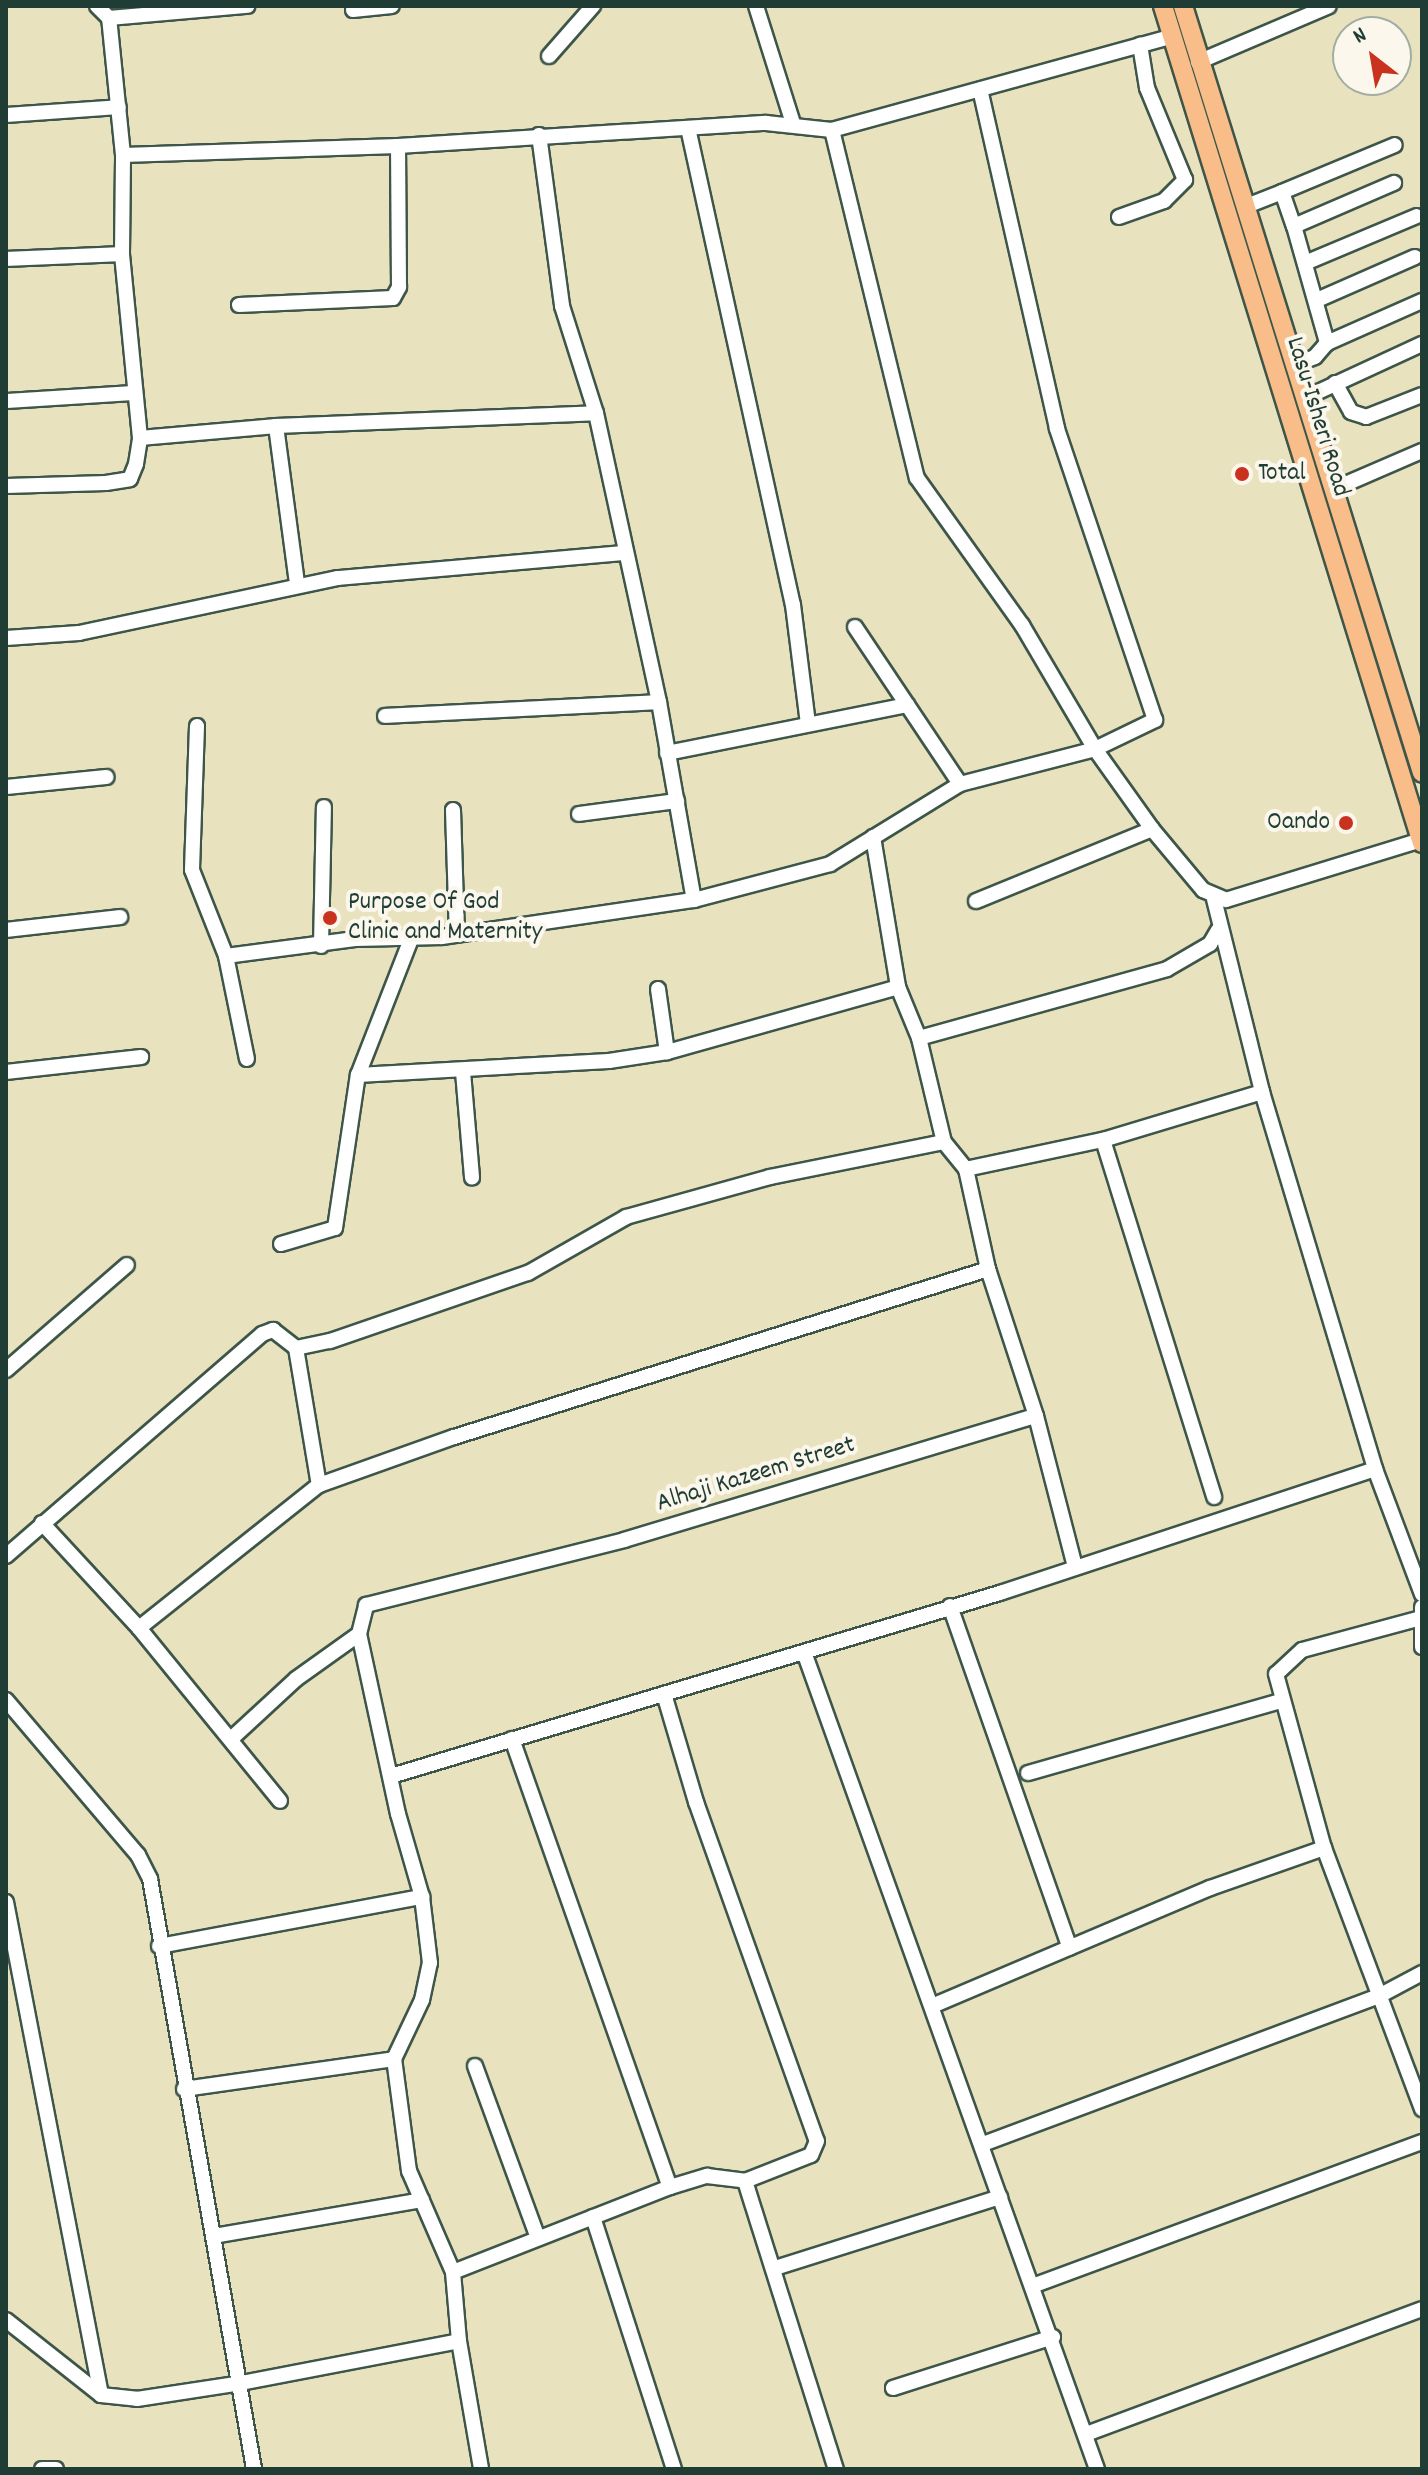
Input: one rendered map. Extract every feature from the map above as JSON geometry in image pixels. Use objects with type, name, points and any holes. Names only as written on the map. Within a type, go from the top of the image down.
[{"type":"main road","name":"Lasu-Isheri Road","points":[[1163,6],[1170,37],[1422,842]]},
{"type":"main road","name":"Lasu-Isheri Road","points":[[1183,6],[1422,773]]},
{"type":"street","points":[[6,486],[130,479],[140,438],[122,254],[123,155],[119,107],[109,18],[97,6]]},
{"type":"street","points":[[109,18],[247,6]]},
{"type":"street","points":[[353,10],[392,6]]},
{"type":"street","points":[[549,56],[593,6]]},
{"type":"street","points":[[756,6],[793,123]]},
{"type":"street","points":[[1198,62],[1329,6]]},
{"type":"street","points":[[123,155],[398,146],[539,135],[793,123],[832,130],[1170,37]]},
{"type":"street","points":[[1119,217],[1164,201],[1185,180],[1147,88],[1140,45]]},
{"type":"street","points":[[226,956],[321,946],[355,939],[457,935],[694,900],[830,864],[960,784],[1095,749],[1148,726],[1154,712],[1057,428],[980,90]]},
{"type":"street","points":[[6,115],[119,107]]},
{"type":"street","points":[[688,128],[793,605],[808,724]]},
{"type":"street","points":[[832,130],[917,478],[1022,625],[1095,749],[1152,829],[1214,899],[1218,930],[1262,1092],[1375,1469],[1422,1594]]},
{"type":"street","points":[[539,135],[562,306],[596,413],[659,702],[694,900]]},
{"type":"street","points":[[1244,207],[1395,145]]},
{"type":"street","points":[[239,305],[393,298],[399,287],[398,146]]},
{"type":"street","points":[[1294,226],[1394,183]]},
{"type":"street","points":[[1282,192],[1317,300],[1327,343]]},
{"type":"street","points":[[1305,263],[1417,216]]},
{"type":"street","points":[[6,259],[122,254]]},
{"type":"street","points":[[1317,300],[1415,257]]},
{"type":"street","points":[[1294,365],[1315,357],[1327,343],[1422,301]]},
{"type":"street","points":[[1305,398],[1422,344]]},
{"type":"street","points":[[1335,383],[1351,412],[1366,417],[1422,395]]},
{"type":"street","points":[[6,401],[134,393]]},
{"type":"street","points":[[140,438],[276,426],[596,413]]},
{"type":"street","points":[[276,426],[297,584]]},
{"type":"street","points":[[1334,489],[1422,451]]},
{"type":"street","points":[[6,638],[79,633],[246,602],[297,584],[625,553]]},
{"type":"street","points":[[855,627],[960,784]]},
{"type":"street","points":[[385,716],[659,702]]},
{"type":"street","points":[[667,753],[907,705]]},
{"type":"street","points":[[197,726],[192,870],[226,956],[247,1059]]},
{"type":"street","points":[[6,787],[107,777]]},
{"type":"street","points":[[579,814],[677,801]]},
{"type":"street","points":[[321,946],[324,807]]},
{"type":"street","points":[[453,810],[457,935]]},
{"type":"street","points":[[976,901],[1152,829]]},
{"type":"street","points":[[873,837],[898,987],[919,1038],[944,1142],[966,1169],[988,1269],[1036,1416],[1075,1567]]},
{"type":"street","points":[[1214,899],[1422,842]]},
{"type":"street","points":[[6,930],[120,917]]},
{"type":"street","points":[[919,1038],[1167,969],[1210,944],[1218,930]]},
{"type":"street","points":[[281,1244],[335,1228],[358,1075],[411,939]]},
{"type":"street","points":[[358,1075],[463,1072],[667,1052],[898,987]]},
{"type":"street","points":[[658,989],[667,1052]]},
{"type":"street","points":[[6,1072],[141,1057]]},
{"type":"street","points":[[463,1072],[472,1178]]},
{"type":"street","points":[[966,1169],[1103,1140],[1262,1092]]},
{"type":"street","points":[[1103,1140],[1214,1497]]},
{"type":"street","points":[[296,1348],[330,1341],[528,1273],[626,1217],[770,1177],[944,1142]]},
{"type":"street","points":[[6,1370],[127,1265]]},
{"type":"street","points":[[139,1628],[319,1485],[454,1437],[988,1269]]},
{"type":"street","points":[[6,1556],[262,1334],[273,1330],[296,1348],[319,1485]]},
{"type":"street","name":"Alhaji Kazeem Street","points":[[359,1634],[366,1605],[385,1597],[624,1540],[1036,1416]]},
{"type":"street","points":[[391,1776],[804,1652],[1375,1469]]},
{"type":"street","points":[[42,1523],[139,1628],[280,1801]]},
{"type":"street","points":[[950,1606],[1070,1948]]},
{"type":"street","points":[[1422,1647],[1421,1612],[1302,1650],[1276,1674],[1280,1701],[1324,1848],[1422,2109]]},
{"type":"street","points":[[231,1739],[296,1679],[359,1634],[422,1897],[429,1977],[394,2059],[409,2171],[453,2272],[459,2341],[481,2469]]},
{"type":"street","points":[[804,1652],[1000,2197],[1035,2285],[1097,2469]]},
{"type":"street","points":[[453,2272],[537,2235],[670,2187],[707,2176],[745,2181],[811,2155],[817,2141],[696,1802],[664,1694]]},
{"type":"street","points":[[6,1701],[138,1855],[156,1901],[159,1946],[241,2383],[254,2469]]},
{"type":"street","points":[[1028,1773],[1280,1701]]},
{"type":"street","points":[[512,1739],[670,2187]]},
{"type":"street","points":[[932,2006],[1210,1888],[1324,1848]]},
{"type":"street","points":[[159,1946],[422,1897]]},
{"type":"street","points":[[6,1902],[101,2395]]},
{"type":"street","points":[[983,2144],[1379,1996],[1422,1973]]},
{"type":"street","points":[[184,2089],[394,2059]]},
{"type":"street","points":[[475,2066],[537,2235]]},
{"type":"street","points":[[1035,2285],[1422,2142]]},
{"type":"street","points":[[745,2181],[836,2469]]},
{"type":"street","points":[[775,2268],[1000,2197]]},
{"type":"street","points":[[214,2236],[422,2200]]},
{"type":"street","points":[[593,2217],[674,2469]]},
{"type":"street","points":[[1086,2434],[1422,2309]]},
{"type":"street","points":[[6,2320],[101,2395],[137,2399],[241,2383],[459,2341]]},
{"type":"street","points":[[893,2388],[1053,2337]]},
{"type":"street","points":[[42,2469],[56,2469]]},
{"type":"place","name":"Total","points":[[1242,474]]},
{"type":"place","name":"Oando","points":[[1346,823]]},
{"type":"place","name":"Purpose Of God Clinic and Maternity","points":[[330,918]]}]
